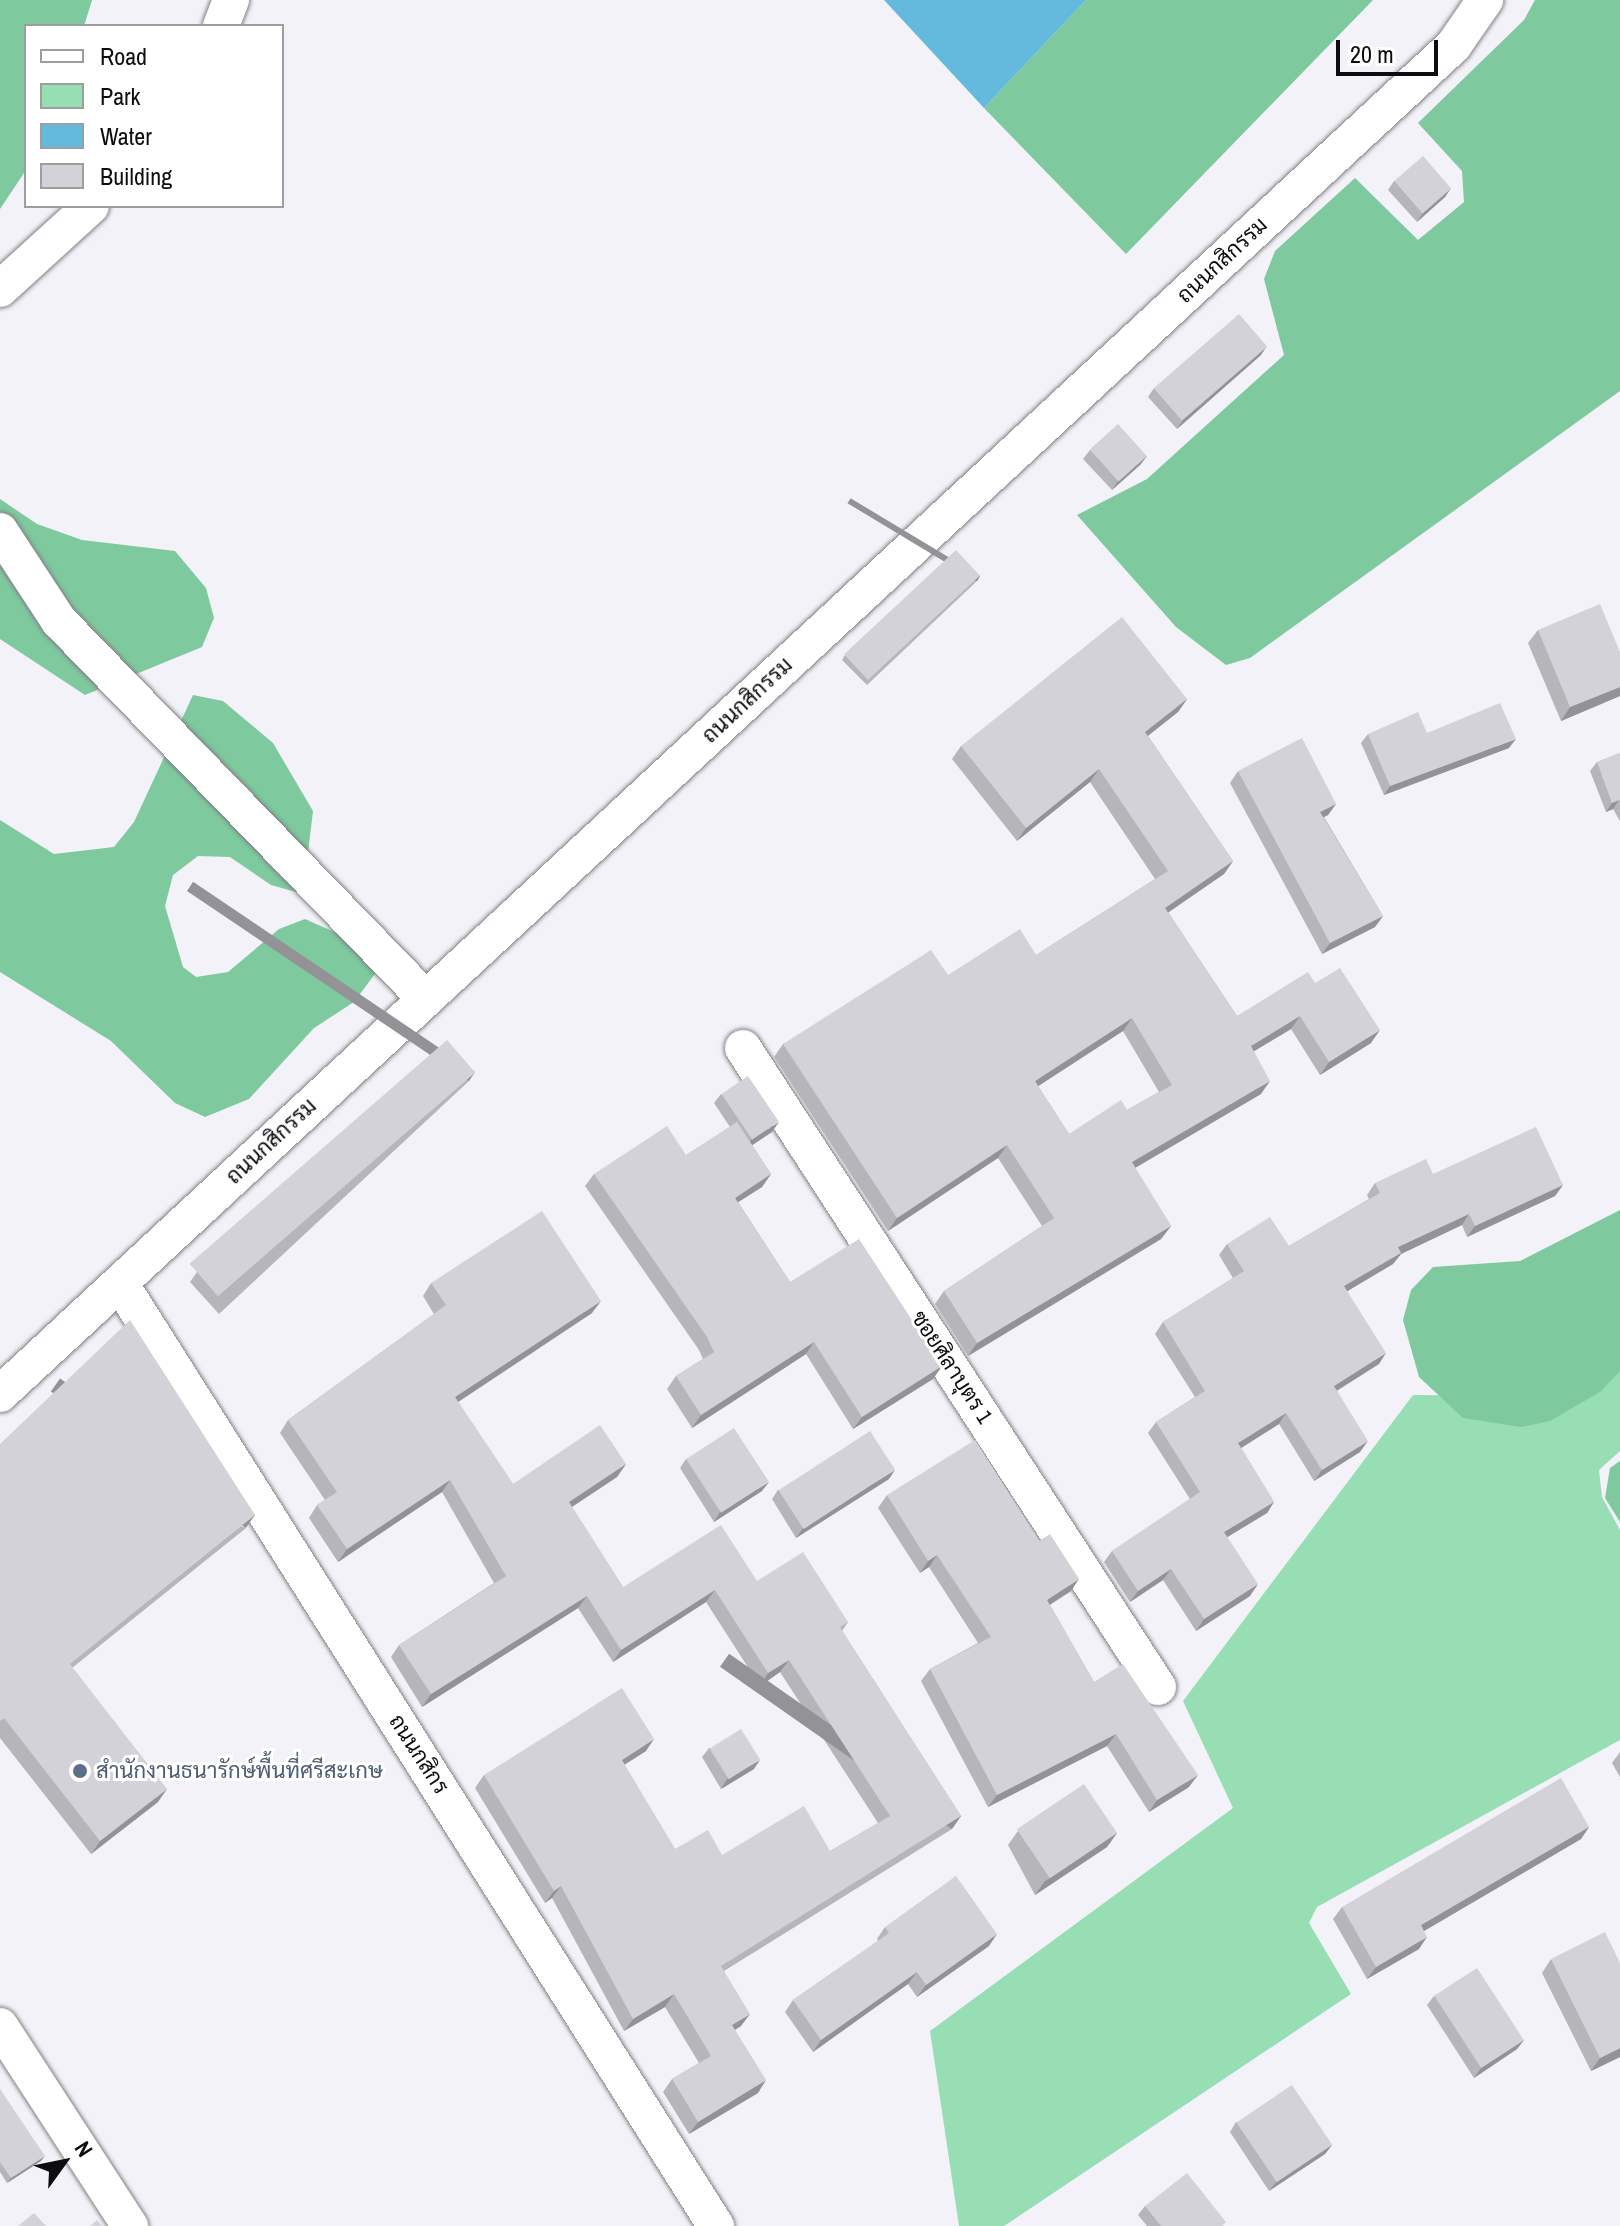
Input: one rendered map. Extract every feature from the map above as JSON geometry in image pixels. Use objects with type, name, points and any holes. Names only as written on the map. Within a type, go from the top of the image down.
[{"type":"street","points":[[222,24],[231,0]]},
{"type":"street","name":"ถนนกสิกรรม","points":[[0,1394],[424,997],[1454,45],[1485,0]]},
{"type":"street","points":[[0,289],[89,208]]},
{"type":"street","points":[[0,531],[59,621],[424,997]]},
{"type":"street","name":"ซอยศิลาบุตร 1","points":[[743,1048],[1158,1687]]},
{"type":"street","name":"ถนนกสิกร","points":[[120,1283],[716,2226]]},
{"type":"street","points":[[0,2026],[130,2226]]},
{"type":"green space","points":[[0,0],[92,0],[85,24],[24,24],[24,173],[0,209]]},
{"type":"green space","points":[[1086,0],[1373,0],[1126,254],[984,108]]},
{"type":"green space","points":[[1535,0],[1620,0],[1620,391],[1250,658],[1226,665],[1176,627],[1077,515],[1147,479],[1284,355],[1264,279],[1275,251],[1355,178],[1418,240],[1464,202],[1462,171],[1418,123],[1524,20]]},
{"type":"green space","points":[[0,499],[37,524],[82,540],[175,551],[206,588],[214,618],[202,647],[85,695],[0,639]]},
{"type":"green space","points":[[193,695],[223,701],[273,743],[313,811],[303,894],[271,885],[230,857],[198,856],[173,875],[165,906],[183,967],[196,977],[228,972],[279,929],[305,919],[359,943],[380,967],[354,1002],[314,1028],[249,1099],[205,1117],[175,1103],[111,1041],[0,972],[0,820],[54,854],[114,847],[134,822]]},
{"type":"green space","points":[[1620,1210],[1620,1371],[1600,1392],[1550,1421],[1521,1427],[1463,1418],[1419,1377],[1403,1320],[1411,1290],[1433,1267],[1520,1261]]},
{"type":"green space","points":[[1620,1337],[1620,1451],[1599,1470],[1602,1497],[1620,1530],[1620,1740],[1317,1907],[1309,1923],[1351,1994],[1004,2226],[959,2226],[930,2031],[1233,1808],[1183,1701],[1413,1395],[1556,1396]]},
{"type":"green space","points":[[1620,1461],[1620,1522],[1605,1498],[1610,1468]]},
{"type":"water","points":[[884,0],[1086,0],[984,108]]},
{"type":"building","points":[[1423,156],[1451,188],[1423,213],[1394,181]]},
{"type":"building","points":[[1239,314],[1267,346],[1182,421],[1154,388]]},
{"type":"building","points":[[1118,424],[1147,456],[1119,481],[1090,449]]},
{"type":"building","points":[[956,550],[980,576],[868,680],[844,654]]},
{"type":"building","points":[[1600,604],[1620,652],[1620,687],[1570,707],[1538,630]]},
{"type":"building","points":[[1122,617],[1187,699],[1145,732],[1233,861],[1165,908],[1237,1016],[1308,972],[1315,983],[1340,968],[1380,1030],[1329,1062],[1300,1016],[1251,1046],[1270,1081],[1132,1162],[1171,1226],[977,1343],[944,1291],[1054,1218],[1007,1145],[897,1218],[783,1044],[931,950],[948,975],[1020,929],[1036,955],[1168,871],[1099,769],[1026,828],[961,746]],"holes":[[[1132,1018],[1172,1085],[1127,1110],[1121,1100],[1069,1134],[1035,1081]]]},
{"type":"building","points":[[1500,703],[1516,739],[1390,786],[1368,734],[1418,712],[1427,733]]},
{"type":"building","points":[[1302,738],[1336,804],[1320,812],[1383,916],[1330,943],[1238,771]]},
{"type":"building","points":[[1620,753],[1620,801],[1612,803],[1597,762]]},
{"type":"building","points":[[447,1040],[475,1072],[218,1296],[190,1264]]},
{"type":"building","points":[[748,1076],[779,1122],[752,1139],[721,1094]]},
{"type":"building","points":[[737,1122],[771,1174],[735,1198],[790,1282],[859,1239],[942,1366],[862,1417],[814,1342],[701,1415],[676,1376],[714,1352],[707,1337],[594,1174],[667,1126],[686,1155]]},
{"type":"building","points":[[1536,1127],[1563,1185],[1475,1226],[1469,1214],[1398,1247],[1401,1253],[1344,1286],[1386,1353],[1334,1386],[1368,1441],[1322,1470],[1286,1413],[1238,1443],[1274,1502],[1224,1532],[1258,1584],[1204,1619],[1171,1569],[1138,1591],[1112,1551],[1200,1492],[1156,1422],[1205,1391],[1163,1322],[1244,1271],[1227,1244],[1270,1217],[1289,1246],[1380,1193],[1375,1183],[1426,1159],[1433,1174]]},
{"type":"building","points":[[542,1211],[601,1301],[455,1397],[513,1484],[600,1425],[626,1464],[569,1502],[623,1587],[721,1525],[757,1581],[803,1552],[848,1622],[840,1627],[961,1816],[721,1966],[750,2014],[732,2025],[766,2080],[698,2122],[672,2079],[711,2056],[674,1994],[633,2019],[561,1886],[554,1891],[484,1775],[622,1688],[654,1739],[622,1760],[675,1849],[708,1830],[722,1855],[804,1806],[830,1851],[890,1816],[789,1660],[768,1673],[715,1590],[621,1650],[587,1596],[431,1694],[399,1645],[506,1576],[450,1480],[347,1549],[317,1505],[337,1492],[288,1420],[446,1305],[431,1283]]},
{"type":"building","points":[[130,1320],[255,1515],[70,1664],[167,1789],[100,1841],[4,1718],[0,1721],[0,1444]]},
{"type":"building","points":[[734,1428],[769,1482],[721,1513],[686,1459]]},
{"type":"building","points":[[870,1431],[895,1470],[804,1529],[779,1490]]},
{"type":"building","points":[[975,1440],[1039,1541],[1050,1534],[1079,1579],[1047,1600],[1094,1682],[1123,1664],[1198,1775],[1157,1800],[1116,1734],[997,1795],[930,1669],[991,1637],[937,1555],[928,1561],[887,1495]]},
{"type":"building","points":[[741,1729],[760,1760],[729,1779],[710,1749]]},
{"type":"building","points":[[1561,1778],[1589,1827],[1421,1925],[1427,1937],[1376,1967],[1342,1907]]},
{"type":"building","points":[[1084,1784],[1117,1833],[1050,1878],[1017,1829]]},
{"type":"building","points":[[956,1876],[997,1934],[926,1985],[917,1972],[821,2040],[793,2000],[889,1933],[885,1927]]},
{"type":"building","points":[[1605,1932],[1620,1963],[1620,2048],[1600,2058],[1551,1959]]},
{"type":"building","points":[[1477,1968],[1524,2040],[1481,2068],[1434,1996]]},
{"type":"building","points":[[1292,2085],[1332,2145],[1277,2182],[1236,2122]]},
{"type":"building","points":[[0,2089],[45,2156],[11,2178],[0,2162]]},
{"type":"building","points":[[1187,2173],[1226,2222],[1222,2226],[1161,2226],[1145,2206]]},
{"type":"building","points":[[34,2213],[46,2226],[18,2226]]},
{"type":"place","name":"สำนักงานธนารักษ์พื้นที่ศรีสะเกษ","points":[[80,1771]]}]
